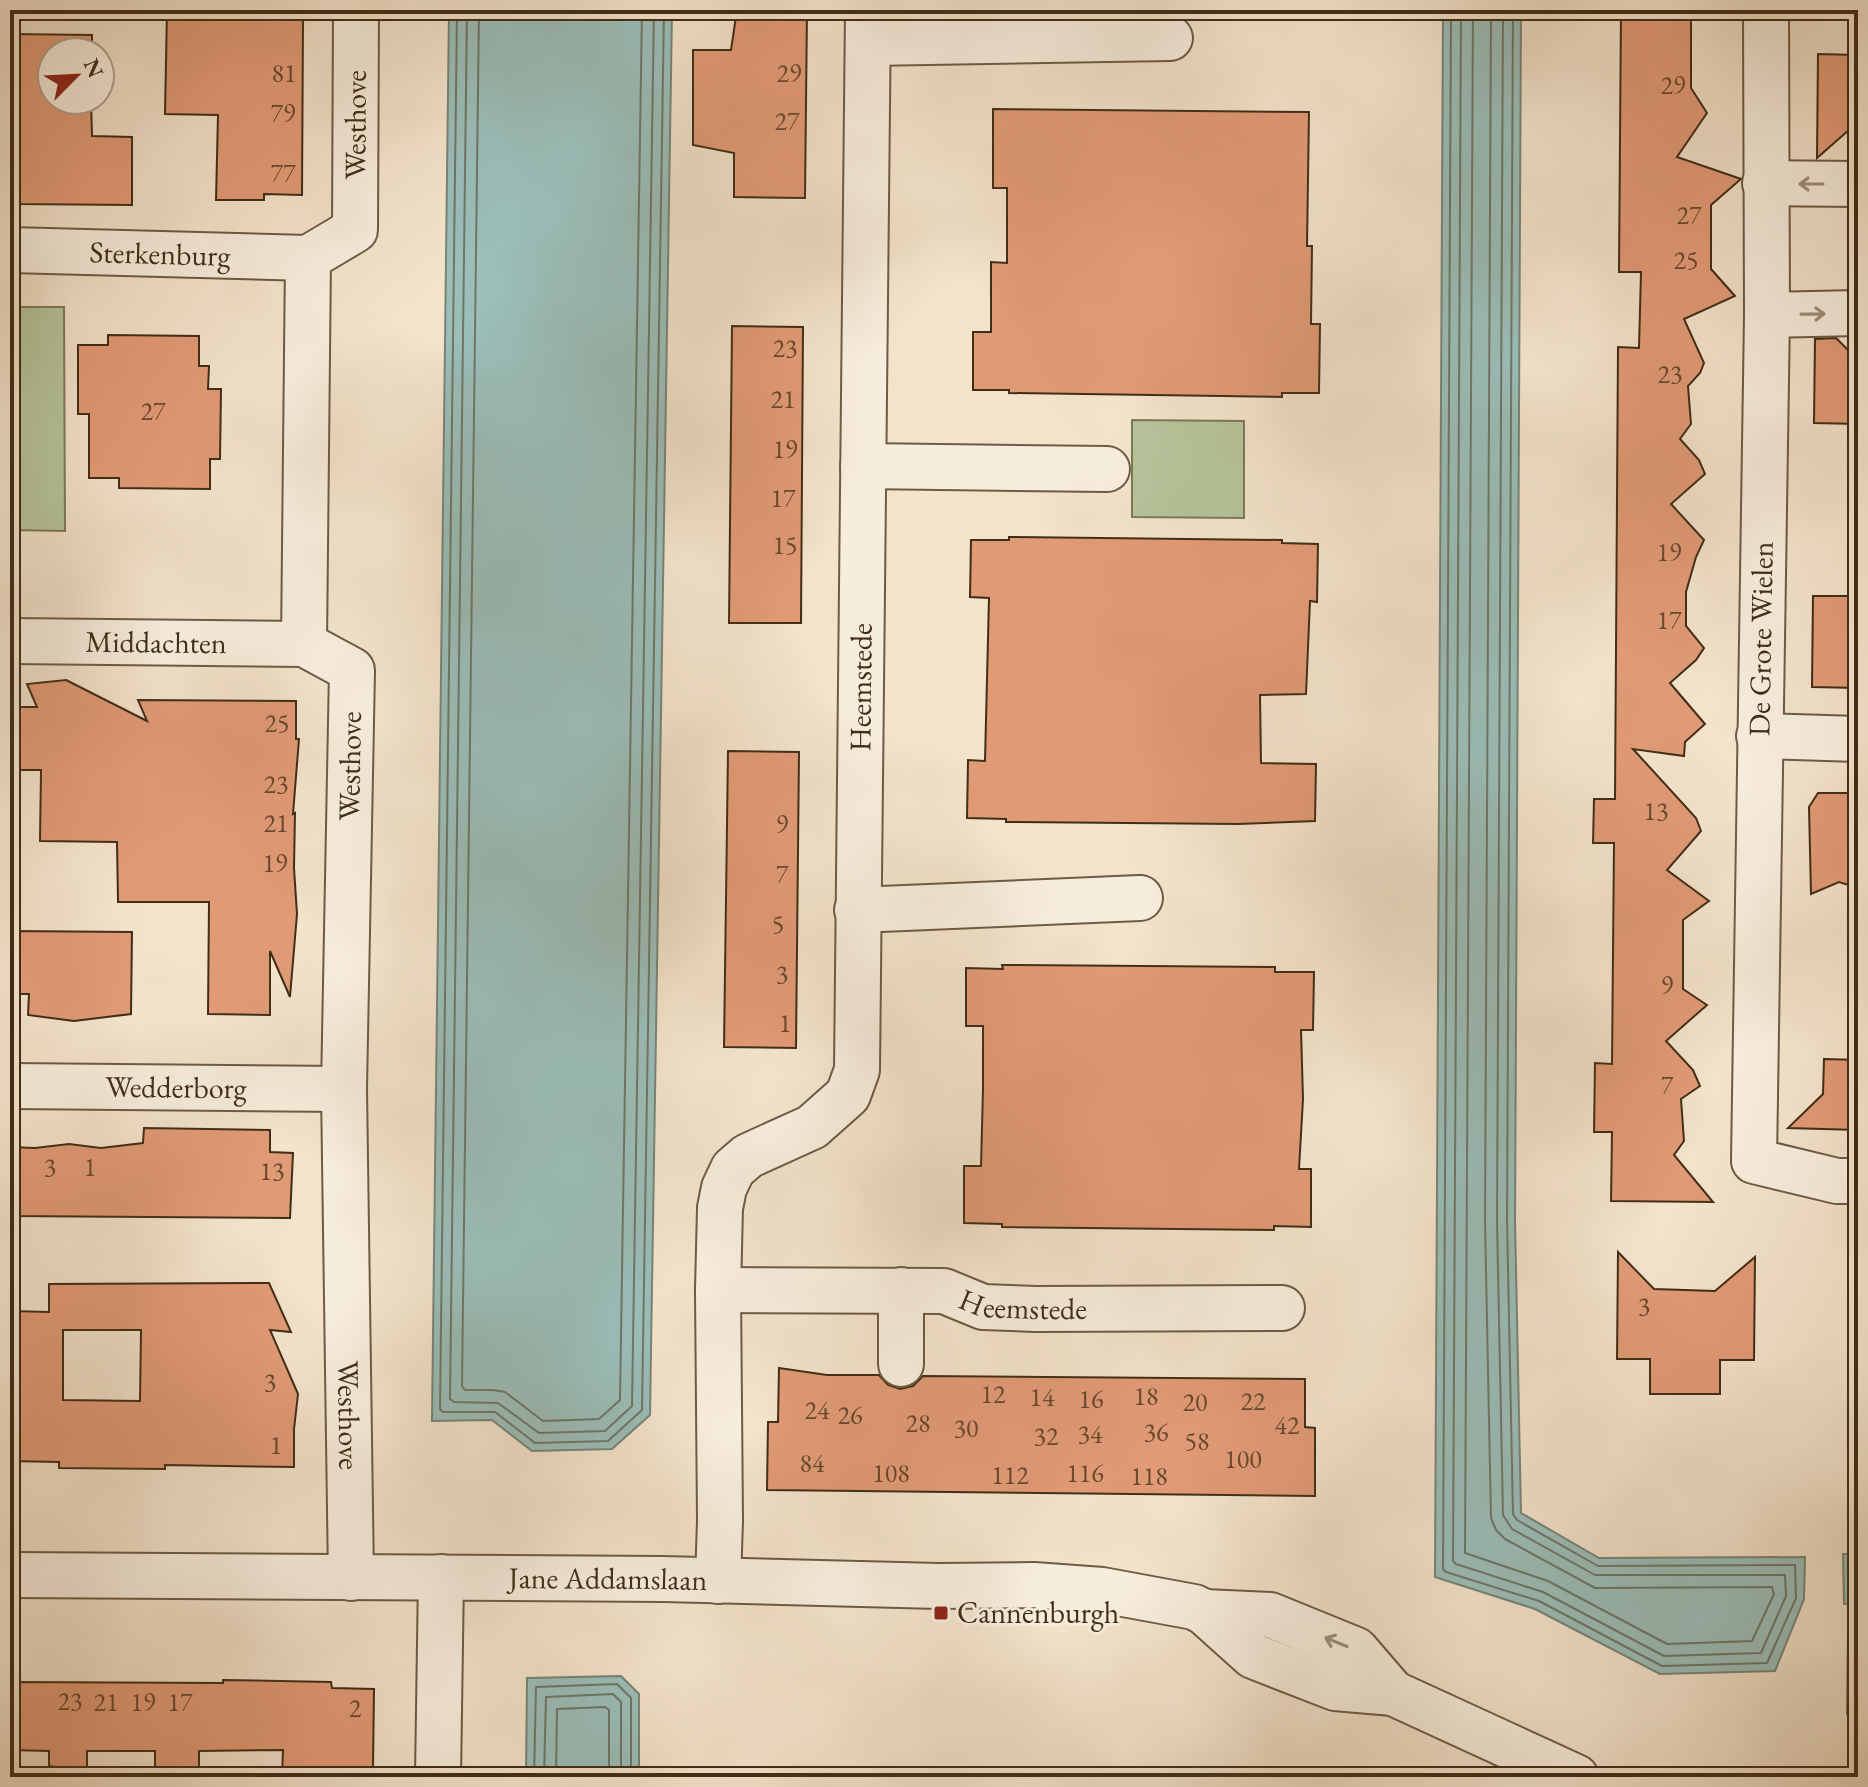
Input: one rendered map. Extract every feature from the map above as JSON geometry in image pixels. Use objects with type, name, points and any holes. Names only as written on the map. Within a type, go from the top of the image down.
[{"type":"street","name":"Westhove","points":[[308,258],[355,230],[356,10]]},
{"type":"street","name":"De Grote Wielen","points":[[1766,10],[1767,315],[1754,1161],[1837,1181],[1858,1181]]},
{"type":"street","name":"Heemstede","points":[[718,1581],[718,1290],[720,1208],[724,1188],[733,1169],[748,1156],[812,1127],[848,1095],[857,1070],[868,26],[1170,38]]},
{"type":"street","points":[[1765,183],[1858,184]]},
{"type":"street","name":"Sterkenburg","points":[[10,250],[308,258]]},
{"type":"street","points":[[304,644],[308,258]]},
{"type":"street","points":[[1767,315],[1858,313]]},
{"type":"street","points":[[863,466],[1107,469]]},
{"type":"street","name":"Middachten","points":[[10,641],[304,644]]},
{"type":"street","name":"Westhove","points":[[304,644],[352,670],[344,1089],[351,1578]]},
{"type":"street","points":[[1759,736],[1858,739]]},
{"type":"street","points":[[857,910],[1140,898]]},
{"type":"street","name":"Wedderborg","points":[[10,1086],[344,1089]]},
{"type":"street","name":"Heemstede","points":[[718,1290],[944,1291],[983,1307],[1282,1308]]},
{"type":"street","points":[[901,1290],[901,1364]]},
{"type":"street","name":"Jane Addamslaan","points":[[10,1575],[1034,1585],[1102,1590],[1194,1607],[1204,1612],[1270,1615],[1356,1650],[1393,1693],[1576,1777]]},
{"type":"street","points":[[438,1777],[441,1577]]},
{"type":"green space","points":[[10,307],[64,307],[65,531],[10,530]]},
{"type":"green space","points":[[1132,420],[1244,421],[1244,518],[1132,517]]},
{"type":"green space","points":[[1853,1212],[1858,1212],[1858,1714],[1847,1714]]},
{"type":"water","points":[[449,10],[672,10],[650,1415],[612,1449],[532,1451],[492,1420],[432,1421]]},
{"type":"water","points":[[1443,10],[1521,10],[1515,1221],[1521,1513],[1599,1558],[1805,1557],[1804,1599],[1775,1671],[1660,1674],[1535,1609],[1435,1577]]},
{"type":"water","points":[[1843,1554],[1858,1554],[1858,1603],[1844,1604]]},
{"type":"water","points":[[621,1676],[639,1694],[639,1777],[526,1777],[527,1678]]},
{"type":"building","points":[[167,10],[298,10],[298,18],[303,18],[302,195],[264,194],[264,200],[216,200],[218,115],[165,114]]},
{"type":"building","points":[[737,10],[807,10],[805,198],[734,197],[734,153],[693,145],[693,50],[731,50]]},
{"type":"building","points":[[1621,10],[1691,10],[1691,88],[1707,113],[1677,157],[1741,179],[1711,205],[1711,269],[1735,296],[1684,319],[1704,363],[1700,373],[1688,386],[1691,424],[1680,439],[1699,460],[1705,474],[1671,504],[1704,540],[1686,592],[1686,626],[1704,648],[1696,660],[1670,683],[1705,724],[1685,742],[1684,756],[1633,749],[1696,818],[1701,831],[1667,870],[1709,901],[1683,920],[1683,989],[1707,1005],[1666,1041],[1693,1070],[1700,1086],[1681,1099],[1684,1141],[1674,1155],[1713,1202],[1611,1201],[1612,1132],[1594,1132],[1595,1063],[1612,1064],[1614,843],[1593,843],[1594,799],[1615,799],[1618,347],[1639,348],[1641,272],[1619,272]]},
{"type":"building","points":[[10,34],[92,35],[36,36],[36,116],[91,116],[92,136],[132,137],[132,205],[18,204],[18,198],[10,198]]},
{"type":"building","points":[[1818,54],[1858,55],[1858,122],[1817,158]]},
{"type":"building","points":[[993,109],[1309,112],[1307,246],[1312,246],[1311,324],[1320,324],[1319,393],[1282,393],[1282,397],[973,390],[973,332],[991,332],[991,262],[1007,263],[1007,188],[993,188]]},
{"type":"building","points":[[732,326],[803,327],[801,623],[729,623]]},
{"type":"building","points":[[108,335],[199,336],[199,366],[209,366],[208,389],[221,389],[220,459],[210,459],[210,489],[119,488],[119,478],[89,478],[89,414],[78,414],[78,345],[108,345]]},
{"type":"building","points":[[1836,338],[1858,360],[1858,424],[1814,423],[1815,339]]},
{"type":"building","points":[[1009,537],[1282,540],[1282,543],[1318,544],[1317,602],[1310,601],[1306,694],[1260,695],[1261,763],[1316,764],[1315,821],[1238,824],[1006,822],[1006,819],[967,818],[968,760],[985,761],[989,598],[970,597],[971,540],[1009,540]]},
{"type":"building","points":[[1813,596],[1858,596],[1858,688],[1812,687]]},
{"type":"building","points":[[66,680],[147,721],[138,700],[296,701],[296,739],[299,739],[293,814],[297,914],[290,997],[270,951],[270,1015],[208,1014],[209,902],[118,902],[117,842],[40,841],[41,770],[10,770],[10,707],[37,707],[27,684]]},
{"type":"building","points":[[728,751],[799,752],[796,1048],[724,1047]]},
{"type":"building","points":[[1818,793],[1858,793],[1858,888],[1839,882],[1811,894],[1809,807]]},
{"type":"building","points":[[10,931],[132,932],[131,1014],[74,1021],[28,1015],[29,994],[10,994]]},
{"type":"building","points":[[1002,965],[1275,967],[1275,972],[1314,972],[1313,1030],[1301,1030],[1303,1099],[1299,1169],[1311,1169],[1311,1227],[1274,1226],[1274,1230],[1002,1227],[1002,1224],[964,1223],[964,1166],[981,1166],[983,1089],[983,1026],[966,1026],[966,968],[1003,969]]},
{"type":"building","points":[[1824,1059],[1858,1060],[1858,1130],[1788,1128],[1823,1094]]},
{"type":"building","points":[[144,1128],[270,1130],[270,1152],[293,1153],[290,1218],[10,1216],[10,1147],[69,1144],[101,1148],[143,1143]]},
{"type":"building","points":[[1618,1252],[1654,1289],[1715,1291],[1755,1257],[1754,1360],[1720,1360],[1720,1394],[1650,1394],[1650,1359],[1617,1359]]},
{"type":"building","points":[[269,1283],[291,1332],[270,1330],[298,1394],[294,1467],[165,1465],[165,1469],[59,1468],[59,1462],[10,1461],[10,1311],[49,1312],[49,1284]],"holes":[[[63,1330],[141,1330],[140,1401],[63,1400]]]},
{"type":"building","points":[[779,1368],[827,1375],[879,1375],[888,1385],[900,1389],[913,1386],[923,1376],[1305,1379],[1305,1427],[1315,1428],[1315,1496],[767,1490],[768,1422],[778,1422]]},
{"type":"building","points":[[223,1680],[331,1682],[332,1688],[374,1689],[373,1768],[368,1769],[367,1777],[282,1777],[283,1750],[199,1751],[199,1768],[155,1768],[155,1751],[87,1751],[87,1767],[68,1769],[49,1766],[49,1751],[10,1750],[10,1682],[223,1683]]},
{"type":"place","name":"Cannenburgh","points":[[941,1613]]}]
